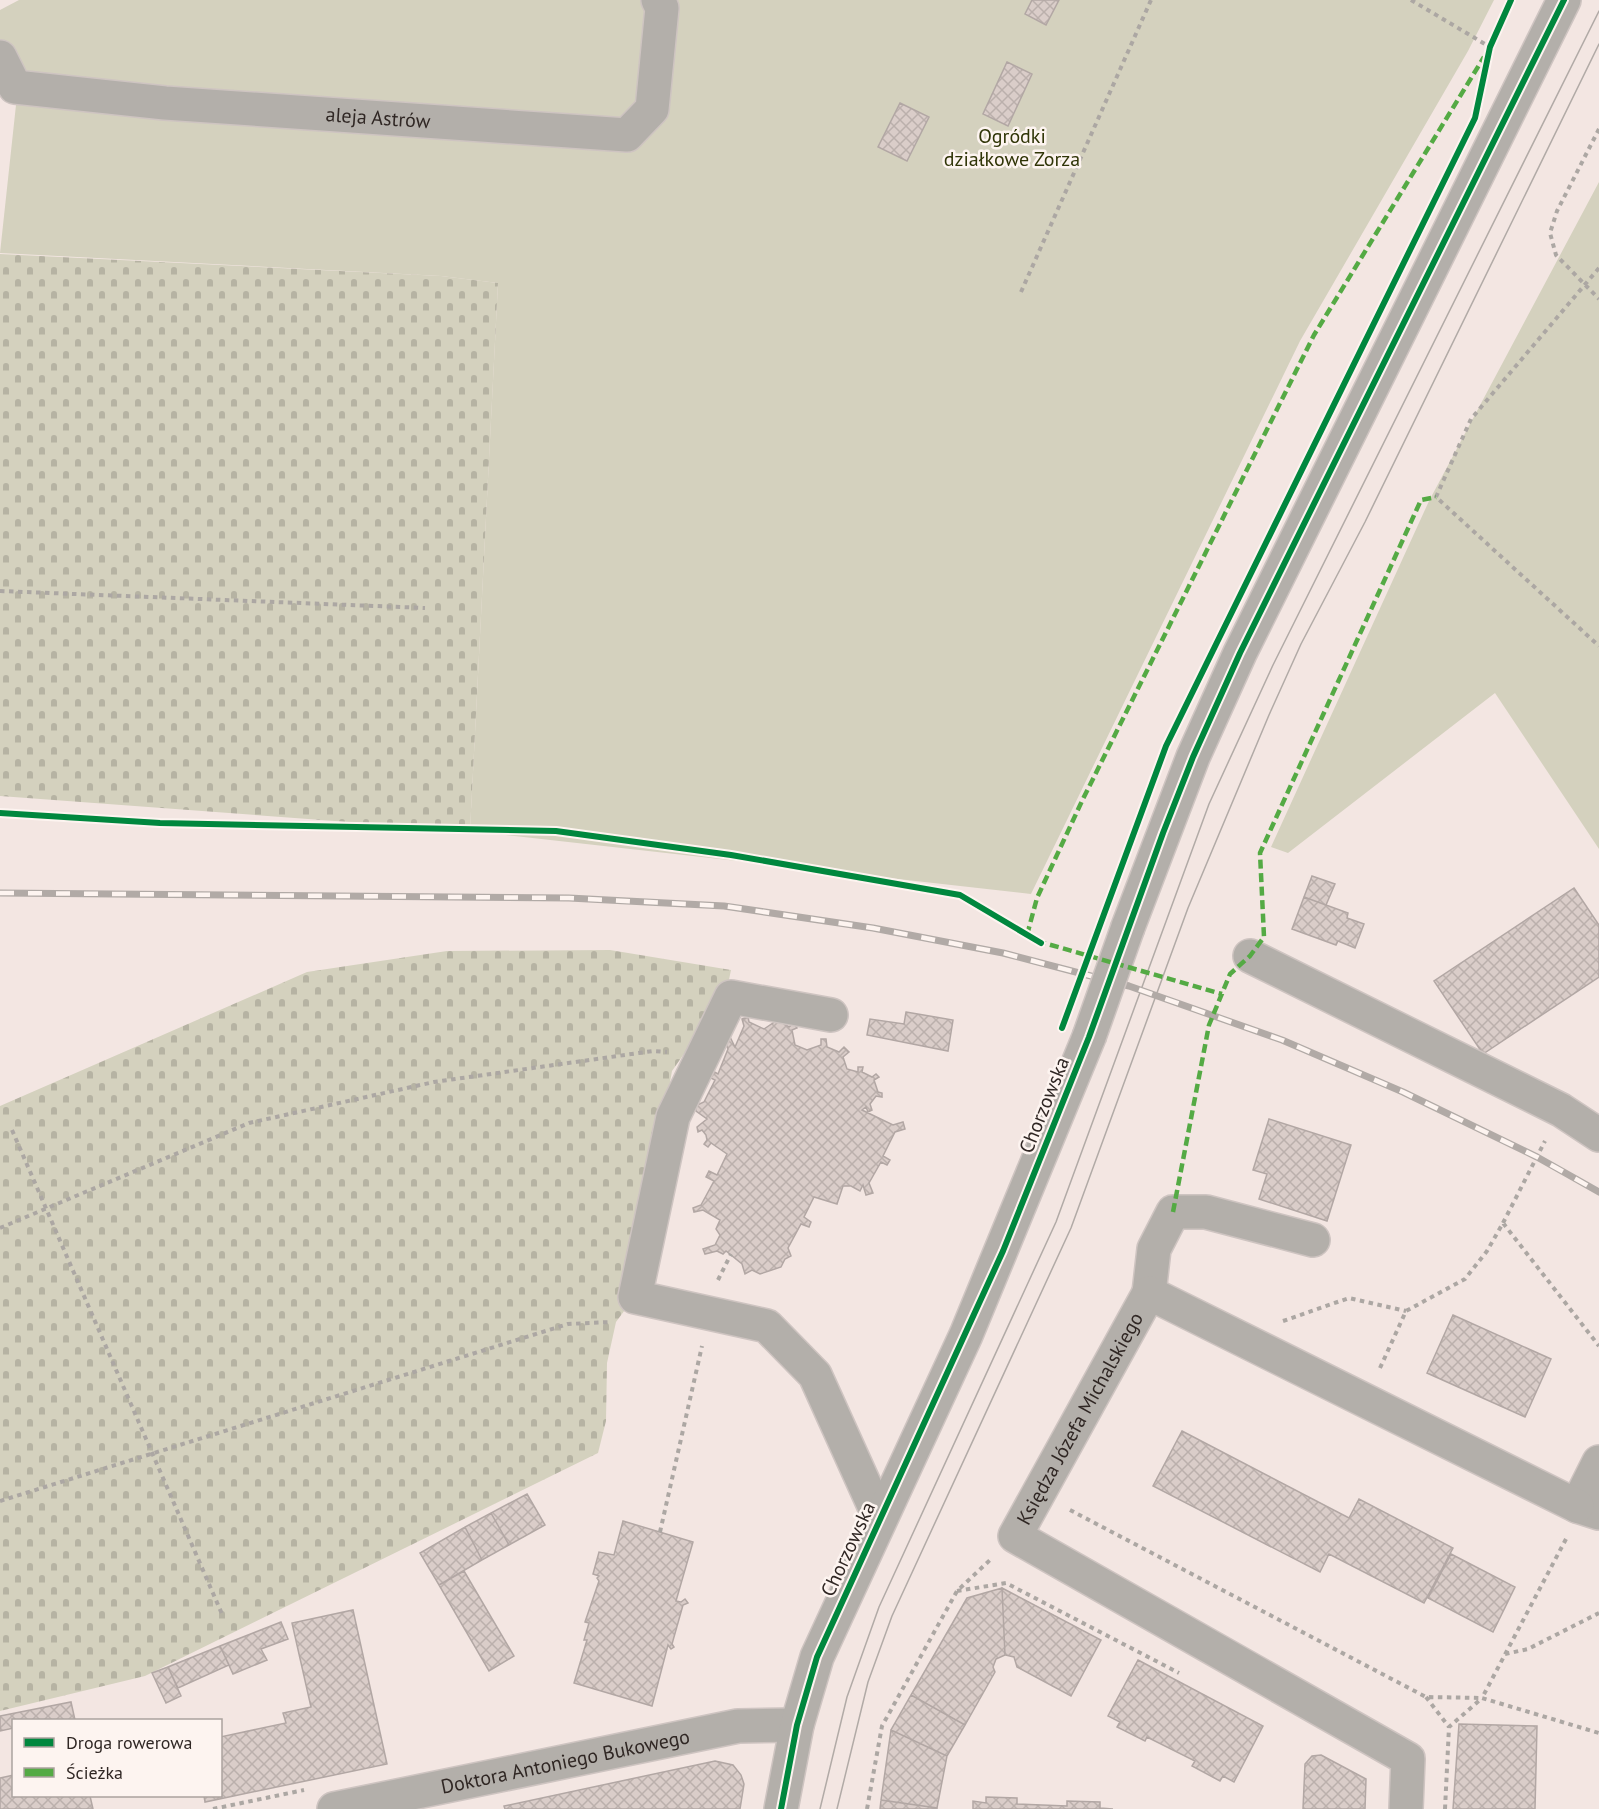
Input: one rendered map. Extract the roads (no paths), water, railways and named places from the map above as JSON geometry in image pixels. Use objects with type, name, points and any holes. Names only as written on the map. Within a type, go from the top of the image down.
[{"type":"street","name":"aleja Astrów","points":[[0,57],[15,87],[165,103],[627,135],[652,110],[662,8],[658,0]]},
{"type":"street","name":"Chorzowska","points":[[781,1809],[797,1725],[817,1657],[1003,1251],[1089,1037],[1128,927],[1193,758],[1240,653],[1564,0]]},
{"type":"street","points":[[1250,956],[1561,1110],[1599,1136]]},
{"type":"street","points":[[831,1015],[731,997],[673,1117],[635,1298],[767,1326],[815,1375],[880,1519]]},
{"type":"street","points":[[1149,1293],[1154,1249],[1173,1212],[1206,1212],[1313,1240]]},
{"type":"street","name":"Księdza Józefa Michalskiego","points":[[1406,1809],[1408,1759],[1015,1536],[1149,1293],[1588,1510]]},
{"type":"street","points":[[1588,1510],[1599,1462]]},
{"type":"street","name":"Doktora Antoniego Bukowego","points":[[334,1809],[738,1726],[797,1725]]},
{"type":"tram line","points":[[820,1809],[847,1697],[879,1607],[1056,1222],[1209,804],[1273,665],[1599,11]]},
{"type":"tram line","points":[[837,1809],[868,1682],[892,1616],[1071,1228],[1188,908],[1269,715],[1301,644],[1365,522],[1599,44]]},
{"type":"railway","points":[[0,893],[569,898],[724,906],[873,928],[1003,953],[1129,986],[1282,1040],[1403,1092],[1537,1157],[1599,1192]]},
{"type":"park label","name":"Ogródki działkowe Zorza","points":[[1012,148]]}]
